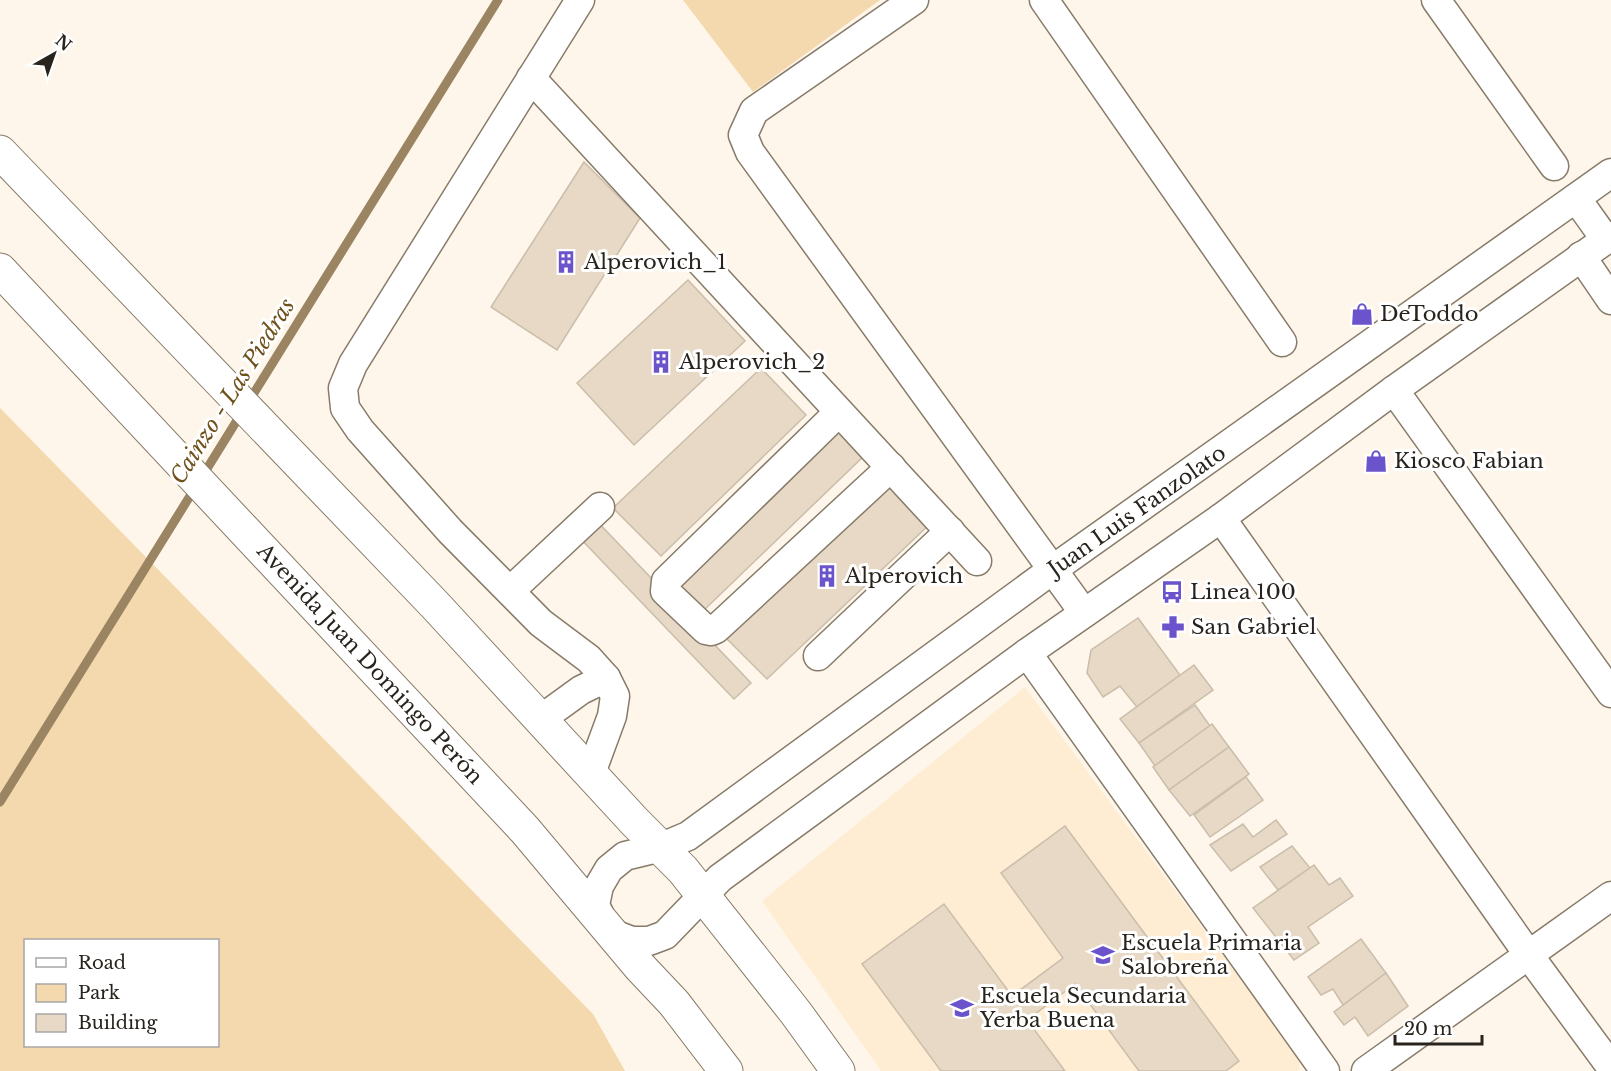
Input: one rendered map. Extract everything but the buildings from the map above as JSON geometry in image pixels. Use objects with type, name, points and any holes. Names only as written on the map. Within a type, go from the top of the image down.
[{"type":"main road","points":[[0,152],[296,460],[662,847],[796,1013],[838,1071]]},
{"type":"main road","name":"Avenida Juan Domingo Perón","points":[[0,270],[525,830],[674,1004],[726,1071]]},
{"type":"street","points":[[580,0],[353,364],[343,388],[345,408],[360,430],[450,531],[541,623],[590,659],[606,678],[615,696],[612,716],[591,773]]},
{"type":"street","points":[[914,0],[754,111],[743,135],[750,152],[1084,613]]},
{"type":"street","points":[[1044,0],[1282,342]]},
{"type":"street","points":[[1436,0],[1554,166]]},
{"type":"street","points":[[531,78],[977,561]]},
{"type":"street","name":"Juan Luis Fanzolato","points":[[662,847],[688,836],[1052,570],[1611,173]]},
{"type":"street","points":[[662,847],[625,856],[609,869],[599,886],[595,904],[604,924],[616,935],[632,941],[649,941],[664,935],[720,878],[1027,653],[1221,518],[1394,390],[1608,238],[1576,198]]},
{"type":"street","points":[[1581,256],[1611,300]]},
{"type":"street","points":[[1394,390],[1611,693]]},
{"type":"street","points":[[839,412],[666,581],[665,591],[706,630],[716,629],[891,467]]},
{"type":"street","points":[[510,591],[600,507]]},
{"type":"street","points":[[1221,518],[1528,954],[1611,1067]]},
{"type":"street","points":[[818,656],[950,531]]},
{"type":"street","points":[[1027,653],[1325,1071]]},
{"type":"street","points":[[541,719],[581,690],[606,678]]},
{"type":"street","points":[[1366,1071],[1611,896]]},
{"type":"shaded area","points":[[1025,687],[1300,1060],[1299,1071],[881,1071],[762,901]]},
{"type":"green space","points":[[683,0],[880,0],[753,92]]},
{"type":"green space","points":[[0,408],[593,1014],[625,1071],[0,1071]]},
{"type":"waterway","name":"Cainzo - Las Piedras","points":[[0,802],[498,0]]},
{"type":"place","name":"Alperovich_1","points":[[566,262]]},
{"type":"place","name":"DeToddo","points":[[1362,314]]},
{"type":"place","name":"Alperovich_2","points":[[661,362]]},
{"type":"place","name":"Kiosco Fabian","points":[[1376,461]]},
{"type":"place","name":"Alperovich","points":[[827,576]]},
{"type":"place","name":"Linea 100","points":[[1172,592]]},
{"type":"place","name":"San Gabriel","points":[[1173,627]]},
{"type":"place","name":"Escuela Primaria Salobreña","points":[[1103,955]]},
{"type":"place","name":"Escuela Secundaria Yerba Buena","points":[[962,1008]]}]
